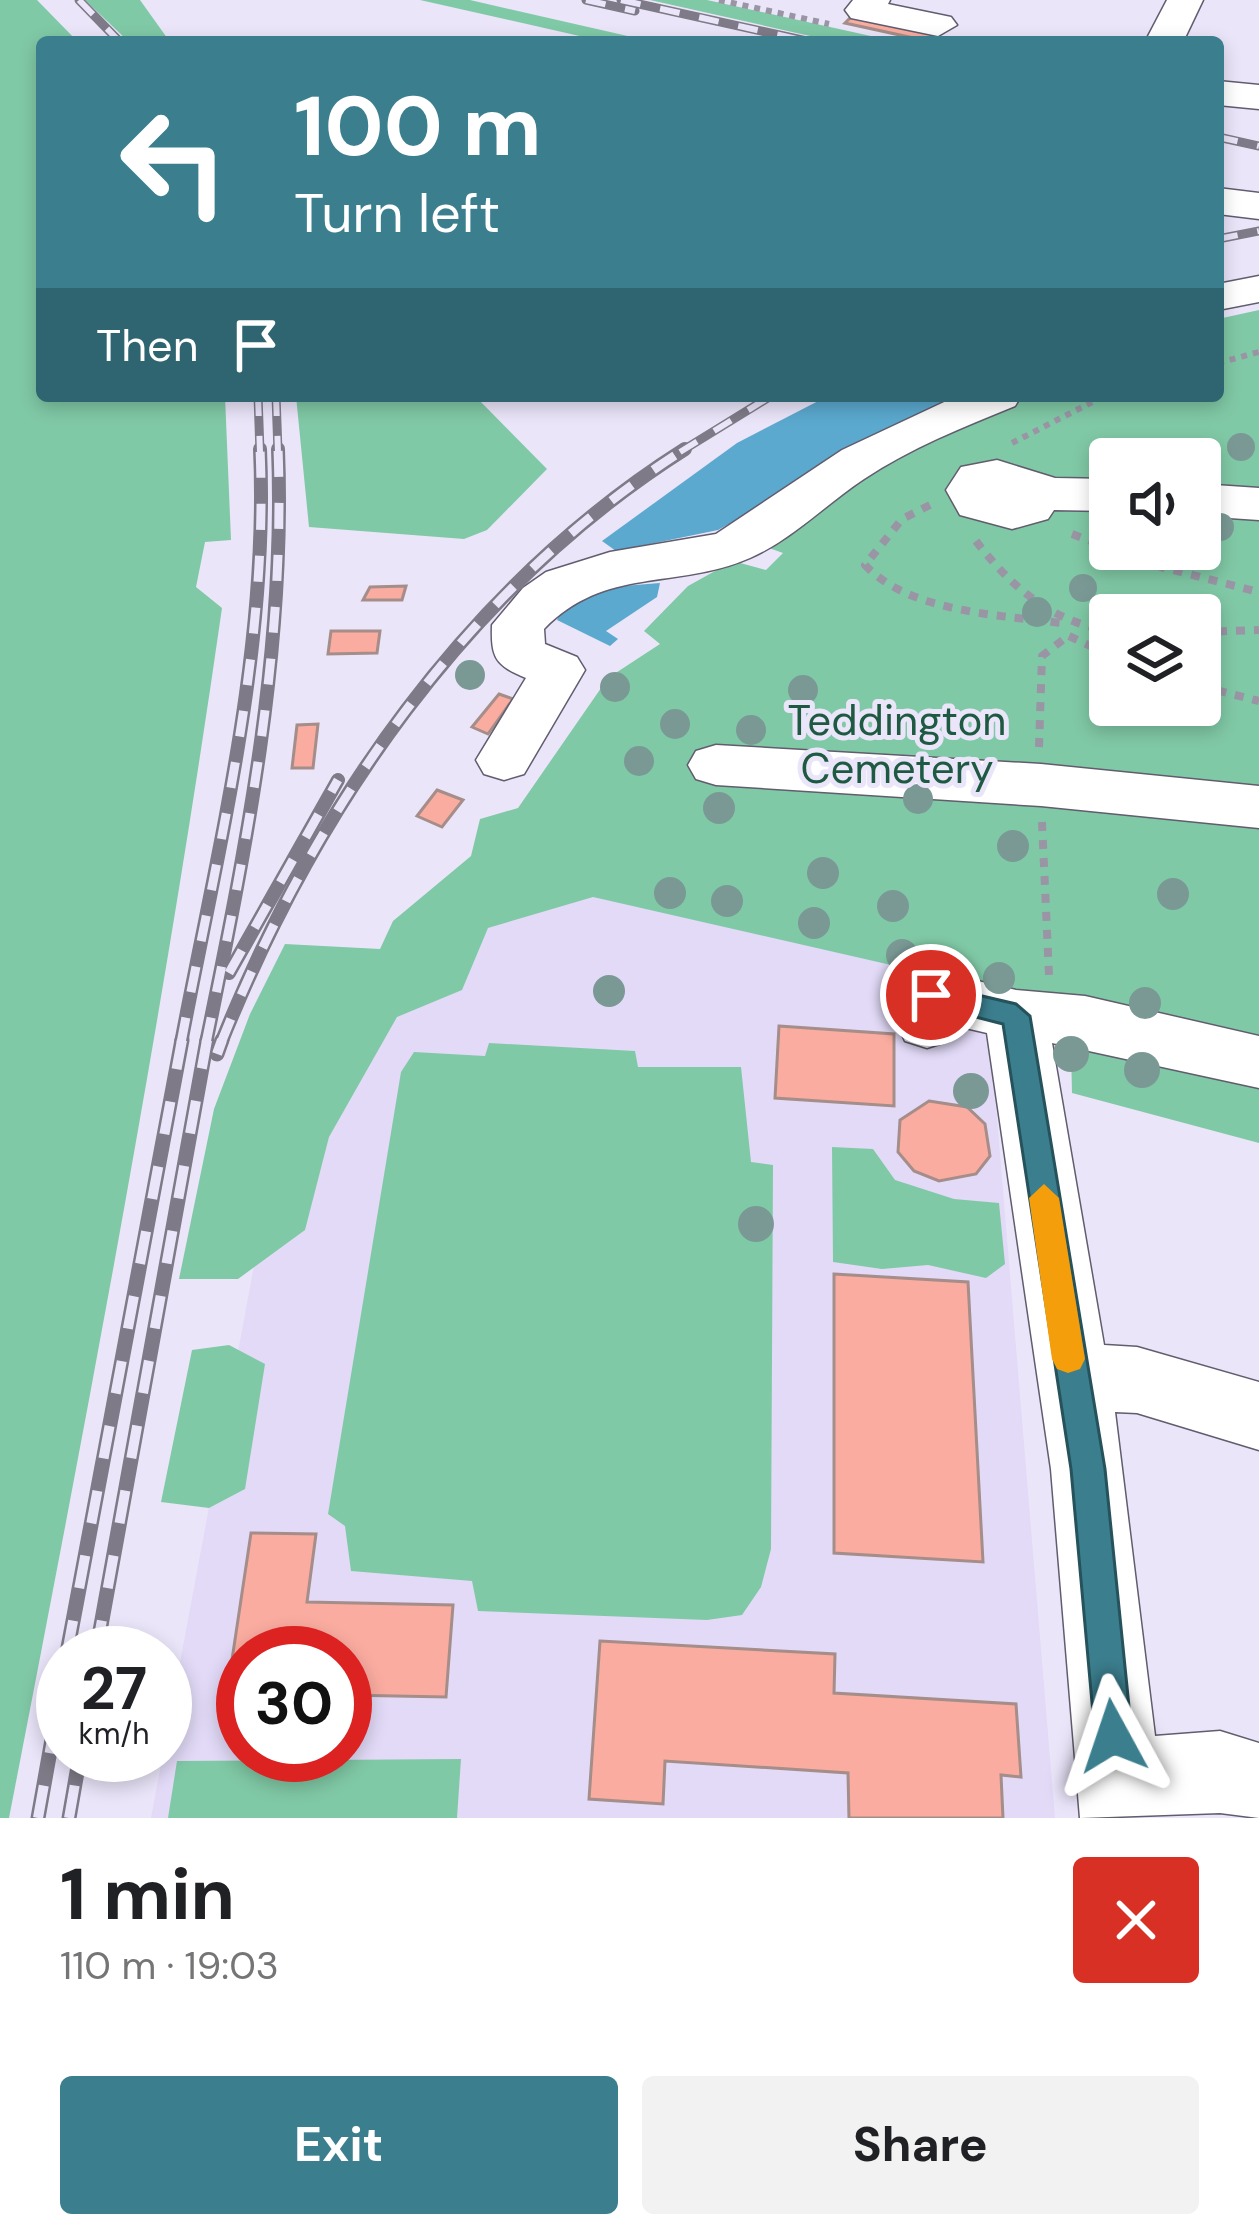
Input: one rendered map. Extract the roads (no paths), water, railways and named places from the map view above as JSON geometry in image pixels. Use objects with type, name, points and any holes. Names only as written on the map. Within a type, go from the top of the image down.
[{"type":"street","points":[[872,0],[865,10],[938,25]]},
{"type":"street","points":[[1167,36],[1185,0]]},
{"type":"street","points":[[1224,94],[1259,97]]},
{"type":"street","points":[[1224,202],[1259,206]]},
{"type":"street","points":[[1224,296],[1259,289]]},
{"type":"street","points":[[504,760],[558,670],[518,654],[518,625],[542,596],[574,575],[720,551],[764,529],[874,452],[985,402]]},
{"type":"street","points":[[999,495],[1089,495]]},
{"type":"street","points":[[1221,501],[1259,504]]},
{"type":"street","points":[[529,552],[574,575]]},
{"type":"street","points":[[716,765],[1041,785],[1259,807]]},
{"type":"street","points":[[928,1023],[931,995],[1016,1016],[1085,1021],[1259,1062]]},
{"type":"street","points":[[1016,1016],[1088,1469],[1119,1799],[1220,1772],[1259,1784]]},
{"type":"street","points":[[1071,1377],[1137,1380],[1259,1416]]},
{"type":"water","points":[[816,402],[949,402],[718,530],[616,551],[602,541],[737,443]]},
{"type":"water","points":[[660,583],[657,597],[606,631],[618,639],[610,646],[557,620],[566,603],[611,587]]},
{"type":"railway","points":[[79,0],[114,36]]},
{"type":"railway","points":[[586,0],[635,11]]},
{"type":"railway","points":[[621,0],[784,36]]},
{"type":"railway","points":[[1224,138],[1259,146]]},
{"type":"railway","points":[[1224,238],[1259,231]]},
{"type":"railway","points":[[258,402],[260,452]]},
{"type":"railway","points":[[276,402],[278,452]]},
{"type":"railway","points":[[680,452],[761,402]]},
{"type":"railway","points":[[181,1043],[249,673],[261,524],[260,449]]},
{"type":"railway","points":[[206,1043],[248,822],[269,674],[276,599],[278,449]]},
{"type":"railway","points":[[221,1043],[302,870],[406,710],[467,636],[534,567],[606,505],[685,449]]},
{"type":"railway","points":[[229,973],[338,780]]},
{"type":"railway","points":[[72,1626],[182,1040]]},
{"type":"railway","points":[[101,1626],[207,1040]]},
{"type":"railway","points":[[217,1054],[222,1040]]},
{"type":"railway","points":[[38,1818],[44,1782]]},
{"type":"railway","points":[[69,1818],[75,1782]]},
{"type":"park label","name":"Teddington Cemetery","points":[[897,744]]}]
